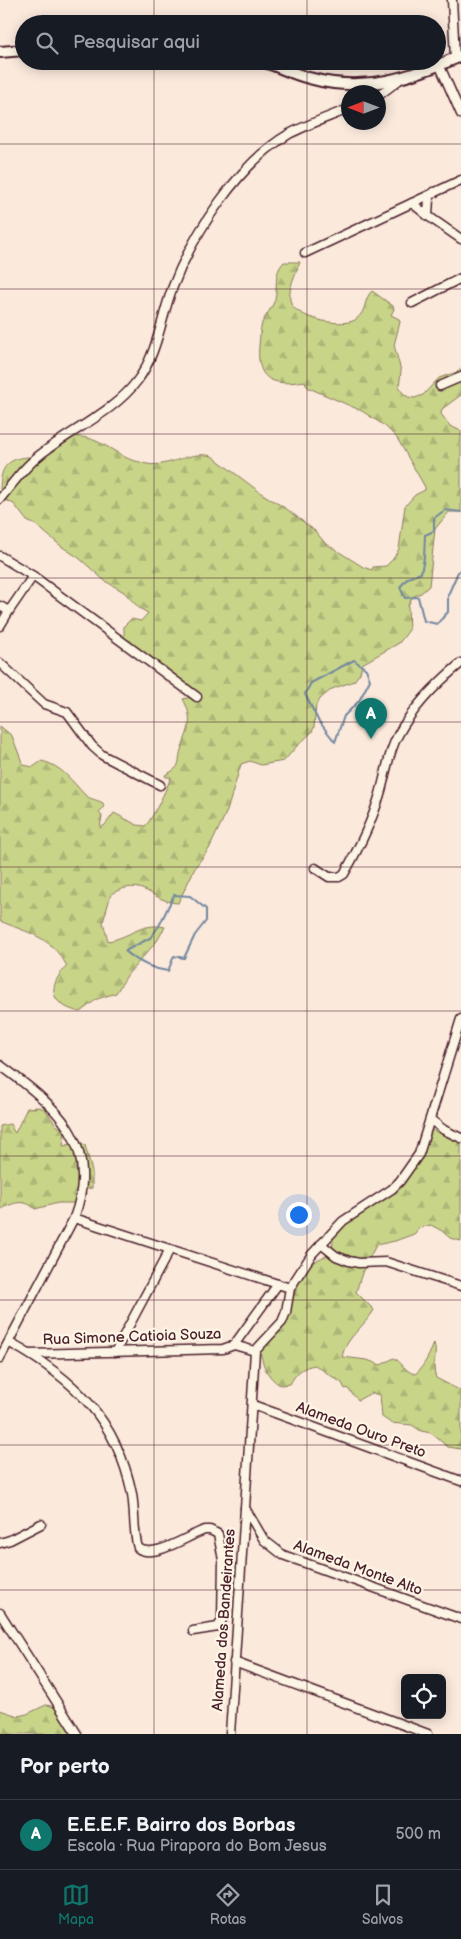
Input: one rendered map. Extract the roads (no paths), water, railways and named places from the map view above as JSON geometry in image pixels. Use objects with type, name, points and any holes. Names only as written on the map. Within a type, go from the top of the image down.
[{"type":"main road","points":[[0,52],[15,51]]},
{"type":"main road","points":[[446,62],[458,57]]},
{"type":"main road","points":[[286,70],[308,78],[340,84],[370,84],[399,80],[425,70]]},
{"type":"street","points":[[452,0],[458,57]]},
{"type":"street","points":[[443,70],[461,114]]},
{"type":"street","points":[[386,90],[399,80]]},
{"type":"street","points":[[0,498],[40,454],[115,403],[137,381],[150,357],[180,270],[200,233],[244,171],[274,144],[290,134],[341,112]]},
{"type":"street","points":[[305,253],[461,180]]},
{"type":"street","points":[[428,216],[430,198],[434,192]]},
{"type":"street","points":[[412,203],[461,239]]},
{"type":"street","points":[[412,303],[461,278]]},
{"type":"street","points":[[440,386],[461,377]]},
{"type":"street","points":[[0,556],[33,576],[197,697]]},
{"type":"street","points":[[0,626],[33,576]]},
{"type":"street","points":[[0,606],[9,612]]},
{"type":"street","points":[[0,663],[44,704],[67,712],[92,746],[102,755],[160,785]]},
{"type":"street","points":[[315,868],[329,876],[339,877],[344,874],[371,819],[398,735],[435,686],[461,663]]},
{"type":"street","points":[[245,1508],[253,1405],[253,1372],[256,1351],[282,1322],[286,1312],[290,1288],[321,1244],[343,1221],[383,1195],[400,1180],[419,1154],[461,1019]]},
{"type":"street","points":[[0,1065],[43,1098],[70,1129],[80,1154],[83,1189],[81,1201],[74,1218],[39,1282],[10,1343],[0,1358]]},
{"type":"street","points":[[431,1120],[444,1130],[461,1138]]},
{"type":"street","points":[[74,1218],[290,1288]]},
{"type":"street","points":[[321,1244],[336,1256],[349,1261],[359,1263],[386,1262],[461,1286]]},
{"type":"street","points":[[114,1352],[170,1249]]},
{"type":"street","name":"Rua Simone Catioia Souza","points":[[234,1345],[278,1284]]},
{"type":"street","points":[[10,1343],[30,1354],[78,1390],[103,1420],[116,1441],[124,1464],[132,1496],[138,1548],[145,1551],[166,1548],[205,1530],[214,1531],[218,1534],[222,1560],[222,1620],[218,1627],[193,1631]]},
{"type":"street","name":"Rua Simone Catioia Souza","points":[[30,1354],[213,1350],[234,1345],[256,1351]]},
{"type":"street","name":"Alameda Ouro Preto","points":[[253,1405],[461,1481]]},
{"type":"street","name":"Alameda Monte Alto","points":[[245,1508],[264,1540],[283,1555],[461,1619]]},
{"type":"street","name":"Alameda dos Bandeirantes","points":[[230,1734],[245,1508]]},
{"type":"street","points":[[0,1543],[41,1524]]},
{"type":"street","points":[[0,1613],[78,1734]]},
{"type":"street","points":[[234,1662],[428,1734]]},
{"type":"waterway","points":[[461,512],[445,510],[434,518],[434,531],[425,535],[421,573],[408,578],[400,587],[405,598],[418,597],[424,621],[437,624],[448,612],[448,595],[458,572],[461,570]]},
{"type":"waterway","points":[[354,660],[366,669],[370,680],[359,701],[344,716],[335,742],[318,720],[305,694],[311,683],[354,660]]},
{"type":"waterway","points":[[174,895],[190,896],[206,909],[206,921],[195,935],[184,958],[174,956],[168,971],[156,969],[145,964],[125,951],[150,938],[159,926],[174,895]]},
{"type":"place","name":"E.E.E.F. Bairro dos Borbas","points":[[371,739]]}]
